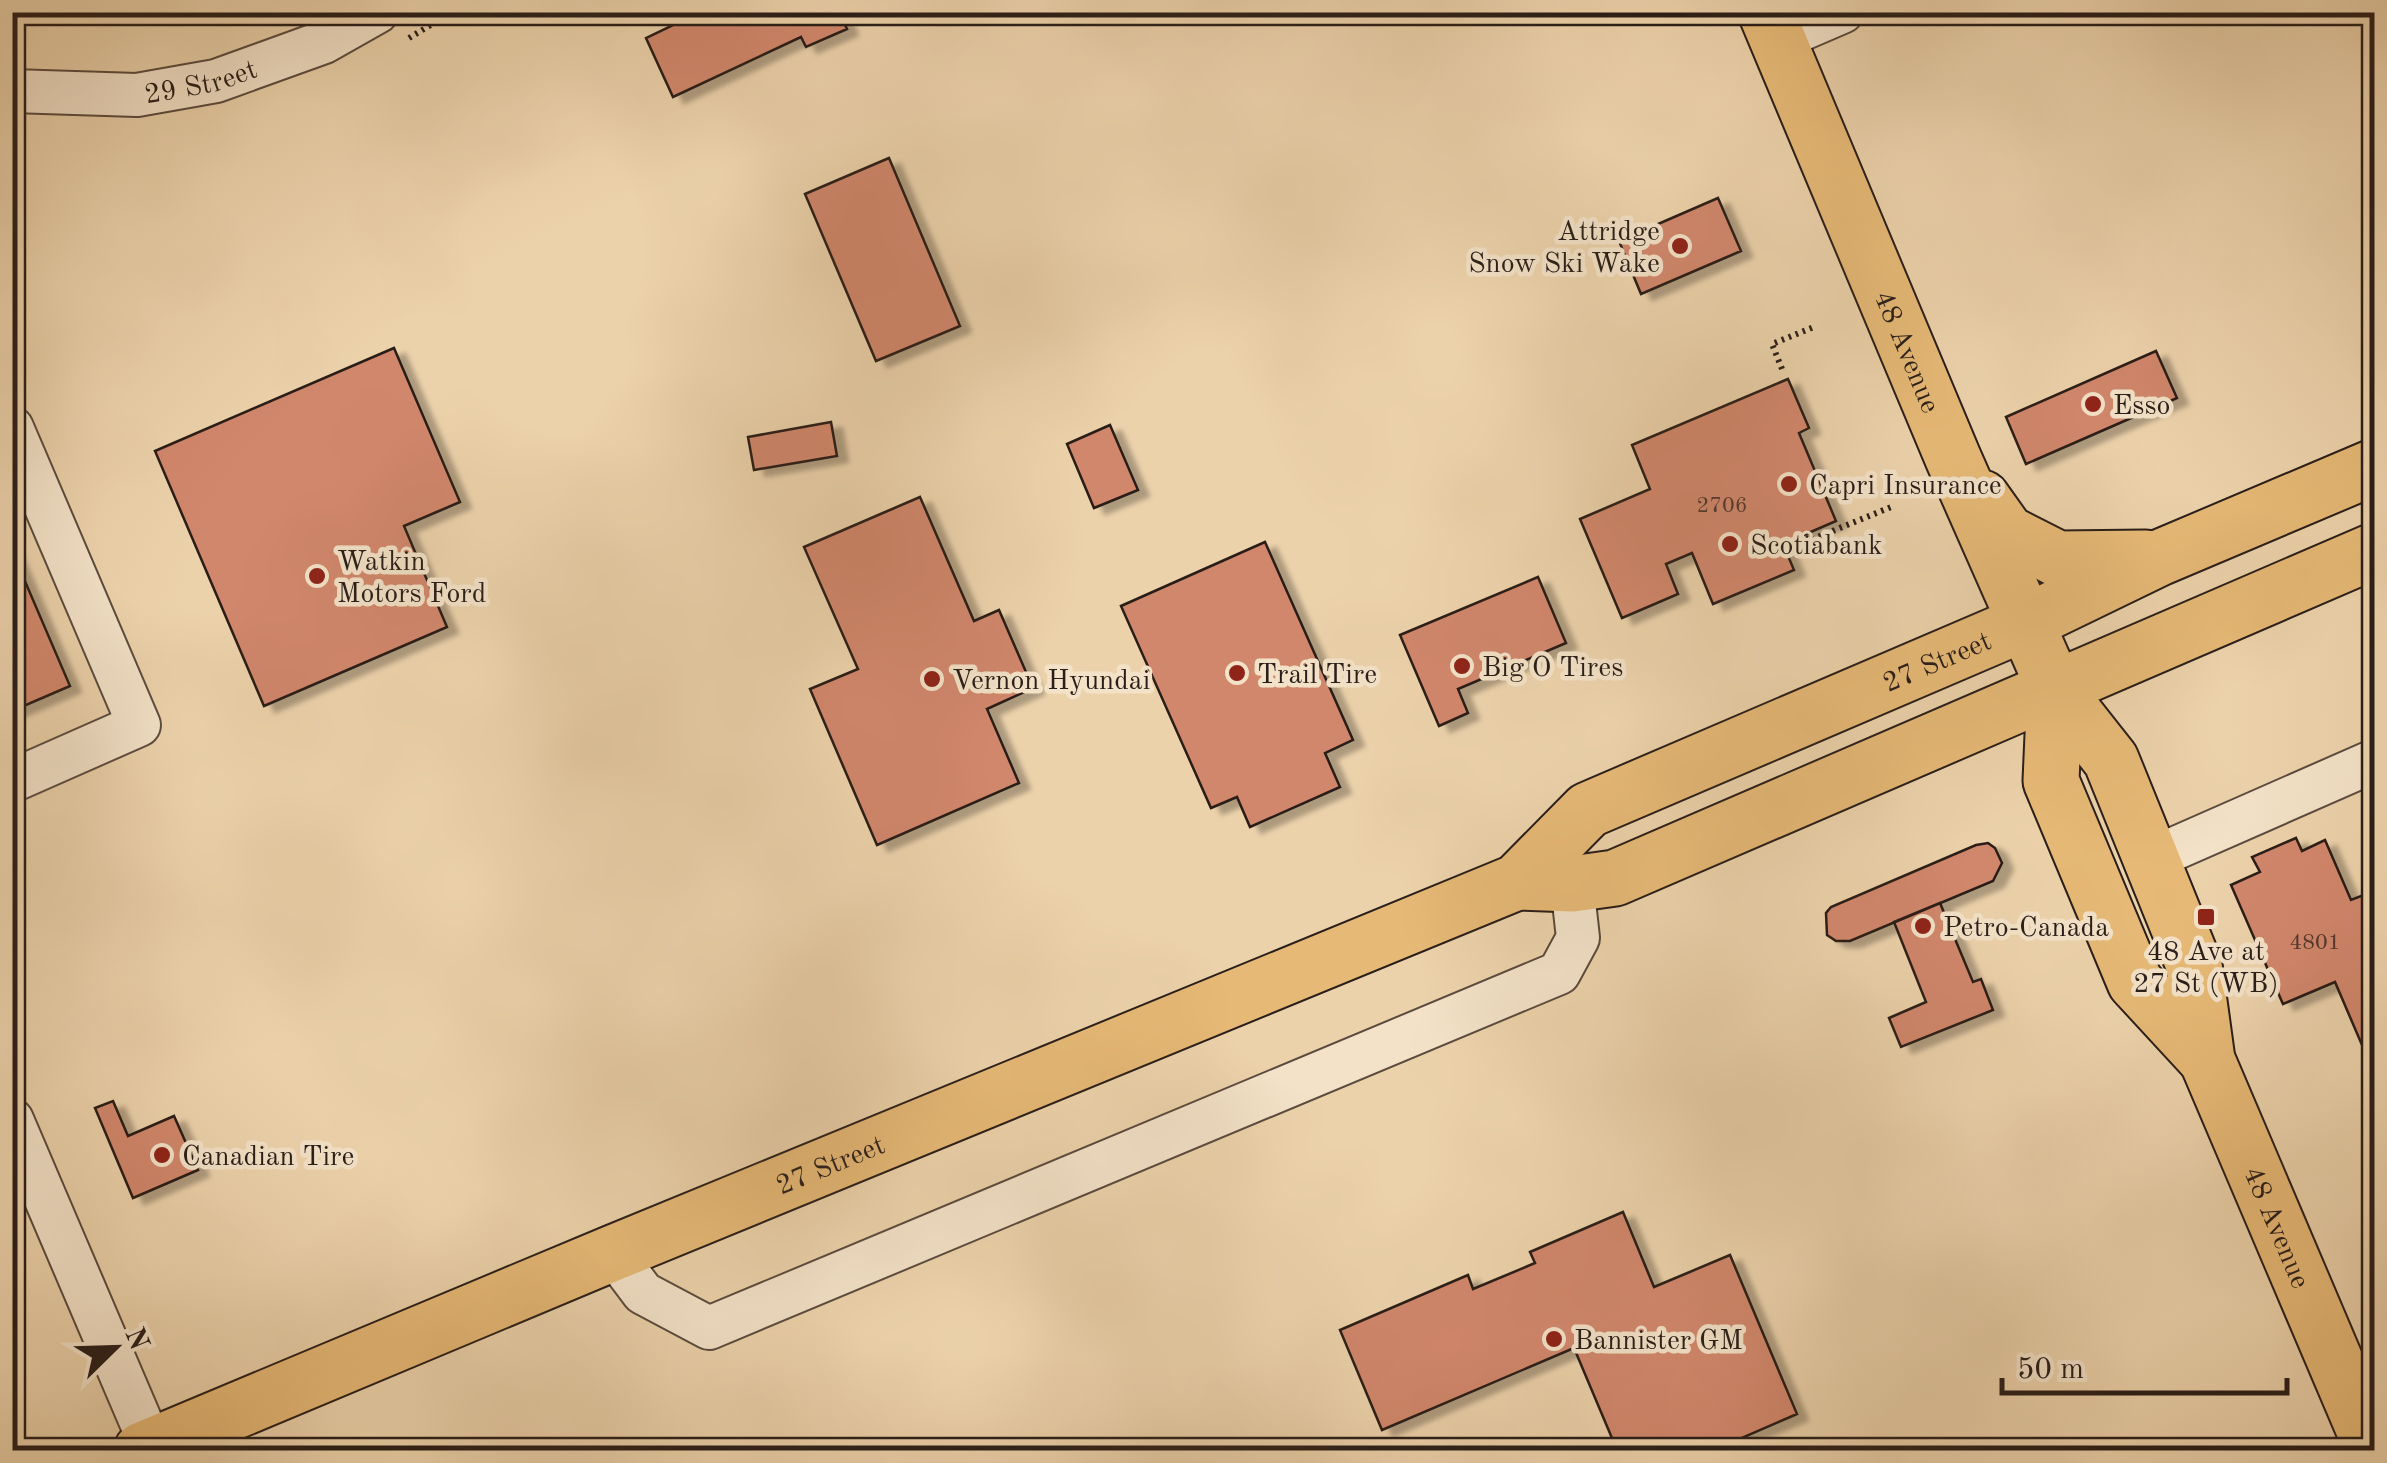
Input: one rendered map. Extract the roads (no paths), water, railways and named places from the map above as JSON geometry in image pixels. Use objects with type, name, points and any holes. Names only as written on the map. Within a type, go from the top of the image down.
[{"type":"main road","name":"48 Avenue","points":[[1771,26],[2055,689],[2111,760],[2194,965],[2207,1060],[2372,1450]]},
{"type":"main road","points":[[1954,458],[2008,533],[2058,559],[2160,558]]},
{"type":"main road","name":"27 Street","points":[[149,1449],[613,1253],[1518,882],[1588,810],[2374,467]]},
{"type":"main road","name":"27 Street","points":[[1518,882],[1572,884],[1615,878],[2374,551]]},
{"type":"main road","name":"48 Avenue","points":[[2055,689],[2051,781],[2135,982],[2207,1060]]},
{"type":"street","name":"29 Street","points":[[12,91],[137,95],[216,81],[324,42],[377,12]]},
{"type":"street","points":[[1771,26],[1842,12]]},
{"type":"street","points":[[12,428],[139,725],[12,781]]},
{"type":"street","points":[[2151,859],[2374,762]]},
{"type":"street","points":[[613,1253],[643,1293],[709,1328],[1560,973],[1578,938],[1572,884]]},
{"type":"street","points":[[12,1120],[149,1449]]},
{"type":"place","name":"Attridge Snow Ski Wake","points":[[1680,246]]},
{"type":"place","name":"Esso","points":[[2093,404]]},
{"type":"place","name":"Capri Insurance","points":[[1789,484]]},
{"type":"place","name":"Scotiabank","points":[[1730,544]]},
{"type":"place","name":"Watkin Motors Ford","points":[[317,576]]},
{"type":"place","name":"Big O Tires","points":[[1462,666]]},
{"type":"place","name":"Trail Tire","points":[[1237,673]]},
{"type":"place","name":"Vernon Hyundai","points":[[932,679]]},
{"type":"place","name":"48 Ave at 27 St (WB)","points":[[2206,917]]},
{"type":"place","name":"Petro-Canada","points":[[1923,926]]},
{"type":"place","name":"Canadian Tire","points":[[162,1155]]},
{"type":"place","name":"Bannister GM","points":[[1554,1339]]}]
